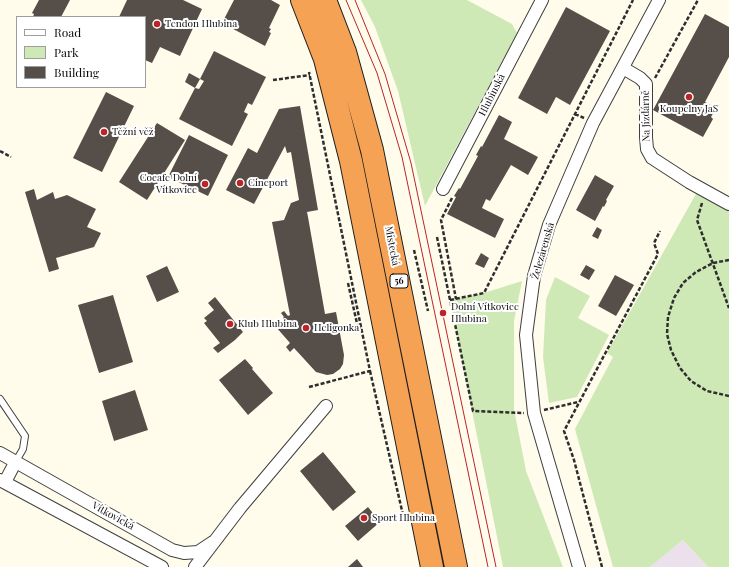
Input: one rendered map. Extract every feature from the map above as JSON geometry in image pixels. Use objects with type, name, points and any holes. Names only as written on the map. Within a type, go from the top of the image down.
[{"type":"highway","name":"56","points":[[302,0],[325,59],[351,161],[432,567]]},
{"type":"highway","name":"Místecká","points":[[324,0],[345,52],[372,150],[456,567]]},
{"type":"street","name":"Hlubinská","points":[[443,189],[542,0]]},
{"type":"street","name":"Železárenská","points":[[580,567],[534,413],[526,335],[534,276],[552,217],[593,123],[660,0]]},
{"type":"street","name":"Na Jízdárně","points":[[623,68],[644,81],[646,94],[646,137],[649,154],[661,164],[729,204]]},
{"type":"street","name":"Vítkovická","points":[[195,567],[213,542],[326,406]]},
{"type":"street","name":"Vítkovická","points":[[0,453],[172,550],[184,553],[198,552],[213,542]]},
{"type":"street","points":[[16,461],[2,481],[162,567]]},
{"type":"lane","points":[[0,399],[25,436],[23,449],[16,461]]},
{"type":"path","points":[[450,300],[484,292],[633,0]]},
{"type":"path","points":[[646,94],[698,0]]},
{"type":"path","points":[[308,68],[370,371],[404,522]]},
{"type":"path","points":[[273,80],[310,75]]},
{"type":"path","points":[[0,152],[11,157]]},
{"type":"path","points":[[443,189],[454,195],[441,220],[456,299]]},
{"type":"path","points":[[706,191],[697,220],[729,308]]},
{"type":"path","points":[[602,567],[574,460],[564,431],[658,254],[654,244],[660,232]]},
{"type":"path","points":[[437,237],[473,412],[534,413],[579,402]]},
{"type":"path","points":[[414,250],[428,311]]},
{"type":"path","points":[[729,260],[713,263],[696,272],[680,288],[674,298],[668,317],[667,334],[671,350],[680,368],[691,381],[707,391],[729,396]]},
{"type":"path","points":[[348,283],[358,328],[361,327]]},
{"type":"path","points":[[308,387],[370,371]]},
{"type":"shaded area","points":[[683,540],[708,567],[650,567]]},
{"type":"green space","points":[[361,0],[467,0],[512,24],[517,33],[425,206],[398,91],[375,27]]},
{"type":"green space","points":[[697,192],[729,211],[729,567],[708,567],[683,540],[650,567],[613,567],[575,429],[613,357],[607,353]]},
{"type":"green space","points":[[555,277],[590,296],[578,318],[609,335],[577,397],[549,403],[543,357],[546,300]]},
{"type":"green space","points":[[522,281],[514,321],[514,409],[526,471],[563,567],[503,567],[450,300],[484,293]]},
{"type":"building","points":[[39,0],[70,0],[62,16],[33,16],[34,14],[32,13]]},
{"type":"building","points":[[127,0],[183,0],[202,9],[180,56],[160,47],[152,63],[146,60],[146,16],[119,16]]},
{"type":"building","points":[[234,0],[271,0],[280,5],[269,28],[271,29],[269,32],[271,33],[265,46],[222,23]]},
{"type":"building","points":[[566,7],[610,31],[570,105],[556,97],[547,114],[518,98]]},
{"type":"building","points":[[705,14],[729,27],[729,57],[705,102],[716,108],[711,117],[713,119],[703,137],[653,110]]},
{"type":"building","points":[[214,51],[266,77],[252,105],[248,103],[244,112],[248,114],[232,146],[179,119],[195,88],[199,89],[204,81],[200,79]]},
{"type":"building","points":[[189,73],[200,79],[195,88],[185,82]]},
{"type":"building","name":"Těžní věž","points":[[106,92],[134,106],[102,172],[73,158]]},
{"type":"building","points":[[300,106],[318,210],[307,212],[325,314],[336,312],[344,355],[343,364],[340,369],[333,374],[327,375],[316,372],[294,348],[290,352],[286,347],[290,343],[276,327],[284,320],[281,313],[284,311],[288,316],[290,315],[272,222],[284,220],[291,203],[299,200],[291,152],[287,153],[285,146],[254,204],[226,190],[248,148],[257,153],[279,109]]},
{"type":"building","points":[[499,115],[512,122],[504,139],[538,157],[528,175],[511,165],[490,201],[486,199],[482,208],[504,219],[495,238],[447,214],[456,197],[454,196],[459,188],[460,189],[478,156],[476,155],[481,146],[482,147]]},
{"type":"building","points":[[157,123],[185,140],[147,200],[119,182]]},
{"type":"building","points":[[189,135],[228,155],[208,196],[168,177]]},
{"type":"building","points":[[595,175],[614,186],[606,200],[607,201],[604,207],[603,206],[595,221],[576,210]]},
{"type":"building","points":[[34,189],[37,200],[53,192],[55,199],[67,195],[96,209],[87,227],[101,233],[94,247],[56,258],[59,269],[49,272],[25,192]]},
{"type":"building","points":[[597,227],[602,230],[598,239],[592,236]]},
{"type":"building","points":[[481,253],[489,258],[484,268],[475,264]]},
{"type":"building","points":[[586,265],[595,270],[589,280],[580,275]]},
{"type":"building","points":[[167,266],[179,292],[157,302],[146,276]]},
{"type":"building","points":[[615,275],[634,285],[616,316],[598,306]]},
{"type":"building","points":[[113,295],[133,362],[99,373],[78,305]]},
{"type":"building","points":[[215,297],[243,332],[218,353],[213,348],[220,343],[204,323],[207,321],[204,318],[214,310],[208,303]]},
{"type":"building","points":[[245,359],[273,393],[248,415],[219,380]]},
{"type":"building","points":[[135,390],[148,430],[114,441],[102,401]]},
{"type":"building","points":[[323,452],[356,492],[333,511],[300,471]]},
{"type":"building","points":[[368,507],[380,522],[358,541],[345,526]]},
{"type":"building","points":[[357,559],[363,567],[348,567]]},
{"type":"tram line","points":[[346,0],[377,73],[402,157],[488,567]]},
{"type":"tram line","points":[[355,0],[385,74],[411,163],[496,567]]},
{"type":"place","name":"Tendon Hlubina","points":[[157,24]]},
{"type":"place","name":"Koupelny JaS","points":[[689,97]]},
{"type":"place","name":"Těžní věž","points":[[104,132]]},
{"type":"place","name":"Cineport","points":[[240,183]]},
{"type":"place","name":"Cocafe Dolní Vítkovice","points":[[205,184]]},
{"type":"place","name":"Dolní Vítkovice Hlubina","points":[[443,313]]},
{"type":"place","name":"Klub Hlubina","points":[[230,324]]},
{"type":"place","name":"Heligonka","points":[[306,328]]},
{"type":"place","name":"Sport Hlubina","points":[[364,518]]}]
